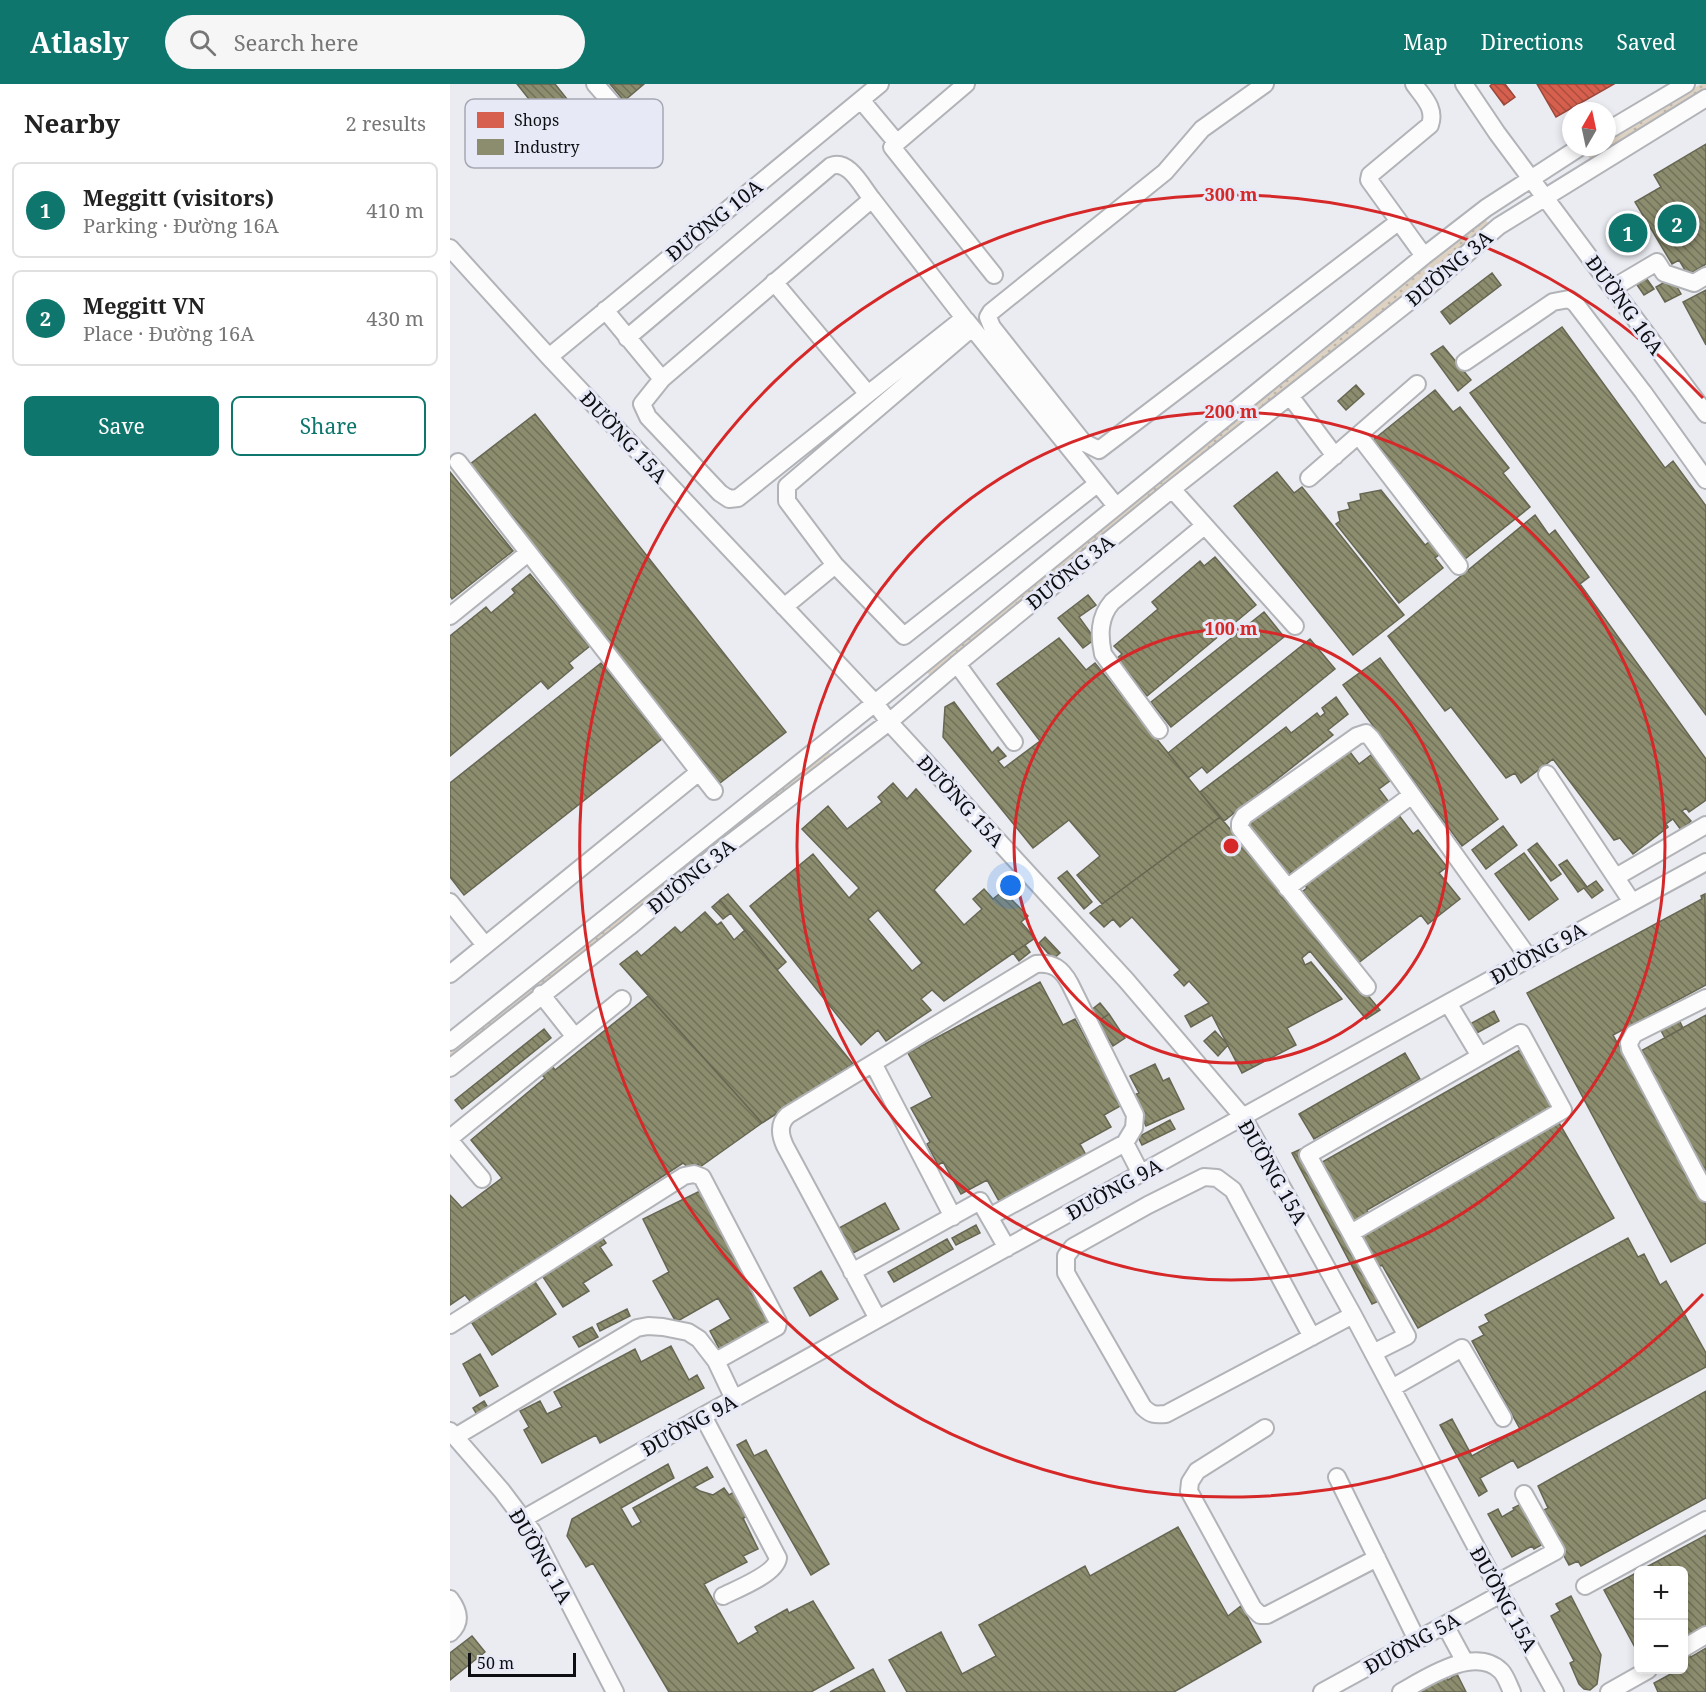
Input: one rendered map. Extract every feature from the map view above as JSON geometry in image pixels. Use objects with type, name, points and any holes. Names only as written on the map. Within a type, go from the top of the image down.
[{"type":"street","points":[[595,84],[608,99]]},
{"type":"street","name":"ĐƯỜNG 10A","points":[[549,357],[880,84]]},
{"type":"street","points":[[966,84],[892,147],[994,275]]},
{"type":"street","points":[[1265,84],[1202,129],[1166,172],[990,312],[988,317],[992,327],[1083,442],[1099,450],[1398,222]]},
{"type":"street","points":[[1414,84],[1431,109],[1433,116],[1430,125],[1370,175],[1369,180],[1424,256]]},
{"type":"street","points":[[1464,84],[1530,177]]},
{"type":"street","points":[[1616,126],[1686,84]]},
{"type":"street","name":"ĐƯỜNG 3A","points":[[450,1068],[629,927],[729,844],[889,723],[957,664],[1172,489],[1429,286],[1499,226],[1706,98]]},
{"type":"street","points":[[861,100],[897,143]]},
{"type":"street","name":"ĐƯỜNG 3A","points":[[450,1042],[874,703],[1424,256],[1486,208],[1565,156]]},
{"type":"street","points":[[627,338],[831,166],[838,164],[846,166],[968,323],[1116,506]]},
{"type":"street","name":"ĐƯỜNG 16A","points":[[1530,177],[1706,414]]},
{"type":"street","points":[[872,199],[662,379],[642,404],[648,417],[720,493],[729,499],[738,498],[868,394],[968,323]]},
{"type":"street","name":"ĐƯỜNG 15A","points":[[450,248],[549,357],[874,703],[889,723],[1126,980],[1243,1117],[1353,1315],[1555,1692]]},
{"type":"street","points":[[1613,288],[1657,262],[1664,273],[1694,283],[1706,276]]},
{"type":"street","points":[[774,282],[868,394]]},
{"type":"street","points":[[1465,362],[1553,302],[1569,299],[1575,303],[1637,383],[1706,480]]},
{"type":"street","points":[[605,310],[662,379]]},
{"type":"street","points":[[968,323],[787,486],[787,501],[835,565],[904,636],[1098,484]]},
{"type":"street","points":[[1309,478],[1417,384]]},
{"type":"street","points":[[1290,396],[1335,456]]},
{"type":"street","points":[[1359,436],[1459,566]]},
{"type":"street","points":[[458,462],[714,791]]},
{"type":"street","points":[[1172,489],[1295,626]]},
{"type":"street","points":[[1159,730],[1103,654],[1102,620],[1104,611],[1112,602],[1204,525]]},
{"type":"street","points":[[450,616],[528,553]]},
{"type":"street","points":[[784,607],[835,565]]},
{"type":"street","points":[[957,664],[1014,742]]},
{"type":"street","points":[[1367,987],[1240,828],[1240,822],[1244,816],[1357,736],[1366,734],[1529,958]]},
{"type":"street","points":[[450,974],[699,772]]},
{"type":"street","points":[[1547,774],[1632,902]]},
{"type":"street","points":[[1287,888],[1412,795]]},
{"type":"street","points":[[1616,877],[1706,825]]},
{"type":"street","name":"ĐƯỜNG 9A","points":[[523,1519],[878,1319],[1706,862]]},
{"type":"street","points":[[450,902],[485,945]]},
{"type":"street","points":[[878,1319],[785,1146],[781,1127],[788,1115],[1036,964],[1051,964],[1060,969],[1066,977],[1135,1115],[1134,1128],[1125,1143],[989,1217]]},
{"type":"street","points":[[542,994],[575,1037]]},
{"type":"street","points":[[1706,998],[1634,1034],[1629,1043],[1630,1049],[1706,1193]]},
{"type":"street","points":[[482,1179],[450,1140],[622,999]]},
{"type":"street","points":[[1448,1003],[1480,1056]]},
{"type":"street","points":[[1351,1233],[1563,1110],[1521,1033],[1308,1155],[1407,1336],[1373,1353]]},
{"type":"street","points":[[873,1063],[953,1216]]},
{"type":"street","points":[[1125,1143],[1141,1174]]},
{"type":"street","points":[[450,1325],[684,1176],[694,1174],[702,1177],[778,1322],[777,1327],[716,1361]]},
{"type":"street","points":[[1312,1337],[1233,1190],[1217,1178],[1204,1177],[1166,1196],[1073,1247],[1066,1256],[1066,1273],[1143,1407],[1155,1415],[1166,1414],[1312,1337],[1353,1315]]},
{"type":"street","points":[[852,1272],[980,1202],[1007,1248]]},
{"type":"street","points":[[453,1434],[637,1328],[648,1326],[662,1326],[688,1332],[699,1339],[716,1361],[734,1399]]},
{"type":"street","points":[[1392,1388],[1462,1348],[1503,1418]]},
{"type":"street","points":[[704,1416],[778,1558],[771,1571],[723,1596]]},
{"type":"street","points":[[1265,1428],[1197,1471],[1190,1482],[1189,1491],[1253,1608],[1260,1615],[1267,1615],[1377,1558]]},
{"type":"street","name":"ĐƯỜNG 1A","points":[[453,1434],[532,1531],[615,1692]]},
{"type":"street","points":[[1337,1477],[1417,1640]]},
{"type":"street","name":"ĐƯỜNG 5A","points":[[1322,1692],[1445,1625],[1556,1551],[1524,1494]]},
{"type":"street","points":[[1585,1586],[1706,1520]]},
{"type":"street","points":[[450,1599],[457,1609],[459,1619],[450,1633]]},
{"type":"street","points":[[1445,1625],[1465,1662]]},
{"type":"street","points":[[1688,1645],[1706,1635]]},
{"type":"street","points":[[1401,1692],[1443,1669],[1465,1662],[1484,1662],[1501,1671],[1512,1692]]},
{"type":"street","points":[[1609,1692],[1640,1674]]},
{"type":"shaded area","points":[[1701,84],[1706,84],[1706,88],[1616,143],[1616,135]]},
{"type":"shaded area","points":[[1485,219],[1489,224],[1427,277],[1168,482],[931,677],[927,672]]},
{"type":"shaded area","points":[[828,751],[832,756],[450,1059],[450,1053]]},
{"type":"building: Shops","points":[[1505,84],[1515,97],[1504,105],[1490,86]]},
{"type":"building: Shops","points":[[1537,84],[1614,84],[1582,102],[1562,102],[1562,114],[1556,117]]},
{"type":"building: Industry","points":[[517,84],[555,84],[567,99],[529,99]]},
{"type":"building: Industry","points":[[610,84],[644,84],[626,99],[622,99]]},
{"type":"building: Industry","points":[[1706,144],[1706,264],[1688,275],[1679,260],[1672,264],[1635,202],[1661,187],[1654,175]]},
{"type":"building: Industry","points":[[1492,273],[1501,285],[1450,324],[1441,312]]},
{"type":"building: Industry","points":[[1644,275],[1654,289],[1644,295],[1635,282]]},
{"type":"building: Industry","points":[[1672,278],[1681,294],[1665,302],[1656,287]]},
{"type":"building: Industry","points":[[1706,290],[1706,345],[1683,302]]},
{"type":"building: Industry","points":[[1562,327],[1665,468],[1673,461],[1706,506],[1706,715],[1470,393]]},
{"type":"building: Industry","points":[[1443,346],[1471,380],[1458,391],[1431,354]]},
{"type":"building: Industry","points":[[1356,385],[1364,394],[1346,410],[1338,401]]},
{"type":"building: Industry","points":[[1435,390],[1453,412],[1460,407],[1509,468],[1503,473],[1530,507],[1465,559],[1453,544],[1435,558],[1443,568],[1399,603],[1336,524],[1340,521],[1338,512],[1350,509],[1348,503],[1361,500],[1360,494],[1381,490],[1425,545],[1445,530],[1373,440]]},
{"type":"building: Industry","points":[[535,414],[786,732],[720,783],[469,465]]},
{"type":"building: Industry","points":[[450,472],[513,551],[452,599],[450,596]]},
{"type":"building: Industry","points":[[1277,472],[1294,493],[1302,487],[1404,615],[1353,655],[1234,506]]},
{"type":"building: Industry","points":[[1535,515],[1549,535],[1555,530],[1589,577],[1580,584],[1706,759],[1706,800],[1689,812],[1686,808],[1682,811],[1691,821],[1681,830],[1673,819],[1666,824],[1668,827],[1633,854],[1620,838],[1614,840],[1553,759],[1521,783],[1515,773],[1506,778],[1451,707],[1445,711],[1388,636]]},
{"type":"building: Industry","points":[[1215,557],[1256,605],[1147,696],[1116,659],[1122,654],[1114,646],[1158,609],[1152,602],[1200,561],[1204,566]]},
{"type":"building: Industry","points":[[530,574],[590,646],[569,663],[573,668],[548,689],[541,681],[450,756],[450,636],[486,607],[491,613],[515,593],[512,589]]},
{"type":"building: Industry","points":[[1088,595],[1096,605],[1079,617],[1095,639],[1083,648],[1058,618]]},
{"type":"building: Industry","points":[[1264,612],[1284,637],[1171,727],[1151,702]]},
{"type":"building: Industry","points":[[1059,638],[1086,670],[1095,663],[1220,817],[1102,904],[1077,875],[1100,856],[1069,820],[1033,848],[943,737],[945,707],[954,702],[992,753],[998,747],[1006,756],[998,761],[1004,768],[1040,741],[997,684]]},
{"type":"building: Industry","points":[[1310,639],[1335,669],[1207,773],[1202,767],[1188,778],[1168,753]]},
{"type":"building: Industry","points":[[1380,658],[1498,819],[1462,846],[1343,685]]},
{"type":"building: Industry","points":[[601,663],[662,739],[464,895],[450,877],[450,783]]},
{"type":"building: Industry","points":[[1336,697],[1348,714],[1328,730],[1333,735],[1224,821],[1200,792],[1286,727],[1291,733],[1317,713],[1320,717],[1325,713],[1322,708]]},
{"type":"building: Industry","points":[[1347,748],[1359,764],[1371,755],[1391,780],[1379,789],[1413,834],[1418,830],[1447,867],[1439,873],[1460,899],[1428,924],[1421,915],[1357,964],[1302,892],[1307,888],[1293,871],[1285,877],[1246,825]],"holes":[[[1333,842],[1344,856],[1325,871],[1314,857]]]},
{"type":"building: Industry","points":[[893,783],[907,799],[916,789],[971,851],[934,890],[964,925],[982,909],[973,899],[984,889],[993,899],[1003,891],[1028,916],[1021,922],[1035,938],[944,1001],[932,990],[921,999],[931,1010],[886,1041],[878,1030],[861,1045],[750,906],[813,854],[849,898],[859,888],[802,829],[828,806],[847,829],[882,802],[878,797]],"holes":[[[878,910],[922,963],[912,971],[868,919]]]},
{"type":"building: Industry","points":[[1220,817],[1380,1010],[1366,1019],[1310,951],[1302,958],[1305,965],[1311,962],[1342,999],[1287,1028],[1296,1045],[1242,1073],[1212,1015],[1191,1027],[1185,1016],[1209,1003],[1189,981],[1184,986],[1174,975],[1180,970],[1132,917],[1120,927],[1113,919],[1104,927],[1090,913]]},
{"type":"building: Industry","points":[[1503,826],[1517,845],[1486,869],[1472,850]]},
{"type":"building: Industry","points":[[1537,843],[1561,874],[1551,881],[1528,850]]},
{"type":"building: Industry","points":[[1524,853],[1558,899],[1529,920],[1495,874]]},
{"type":"building: Industry","points":[[1567,860],[1587,887],[1596,881],[1603,890],[1592,898],[1584,888],[1578,892],[1559,865]]},
{"type":"building: Industry","points":[[1067,871],[1092,902],[1084,909],[1058,878]]},
{"type":"building: Industry","points":[[728,894],[786,962],[777,970],[720,900]]},
{"type":"building: Industry","points":[[1705,894],[1706,985],[1613,1035],[1706,1204],[1706,1243],[1671,1262],[1527,993],[1702,899],[1701,896]]},
{"type":"building: Industry","points":[[720,900],[731,913],[723,919],[712,907]]},
{"type":"building: Industry","points":[[705,912],[717,925],[721,922],[734,940],[745,930],[853,1064],[762,1123],[620,964],[637,951],[641,956],[675,927],[681,933]]},
{"type":"building: Industry","points":[[1045,937],[1060,953],[1053,959],[1039,943]]},
{"type":"building: Industry","points":[[1025,945],[1030,952],[1019,961],[1013,953]]},
{"type":"building: Industry","points":[[1040,982],[1063,1025],[1075,1019],[1122,1105],[1104,1115],[1111,1127],[1080,1144],[1086,1155],[999,1201],[987,1180],[961,1194],[943,1162],[938,1165],[927,1144],[930,1142],[911,1108],[932,1097],[908,1053]]},
{"type":"building: Industry","points":[[648,996],[762,1123],[700,1167],[698,1164],[691,1170],[683,1163],[471,1302],[465,1295],[450,1305],[450,1195],[462,1208],[502,1178],[471,1140],[545,1078],[539,1072],[550,1063],[555,1070]]},
{"type":"building: Industry","points":[[1100,1003],[1109,1014],[1097,1022],[1090,1011]]},
{"type":"building: Industry","points":[[1671,1004],[1683,1028],[1665,1038],[1652,1014]]},
{"type":"building: Industry","points":[[1494,1011],[1499,1021],[1475,1034],[1470,1024]]},
{"type":"building: Industry","points":[[1109,1014],[1125,1038],[1113,1046],[1097,1022]]},
{"type":"building: Industry","points":[[1706,1015],[1706,1174],[1639,1052]]},
{"type":"building: Industry","points":[[544,1029],[551,1038],[462,1109],[455,1100]]},
{"type":"building: Industry","points":[[1215,1031],[1228,1045],[1218,1056],[1204,1041]]},
{"type":"building: Industry","points":[[1520,1050],[1552,1106],[1506,1132],[1514,1147],[1558,1121],[1614,1218],[1418,1328],[1382,1265],[1376,1268],[1317,1165]],"holes":[[[1493,1138],[1503,1156],[1369,1232],[1370,1216],[1367,1210]]]},
{"type":"building: Industry","points":[[1405,1053],[1420,1079],[1314,1139],[1299,1114]]},
{"type":"building: Industry","points":[[1155,1064],[1163,1081],[1169,1078],[1184,1109],[1146,1126],[1132,1096],[1139,1093],[1130,1076]]},
{"type":"building: Industry","points":[[1170,1120],[1175,1129],[1142,1145],[1138,1137]]},
{"type":"building: Industry","points":[[1301,1149],[1381,1300],[1372,1304],[1292,1153]]},
{"type":"building: Industry","points":[[700,1191],[774,1323],[721,1352],[710,1331],[731,1319],[718,1298],[676,1322],[653,1281],[669,1272],[643,1219]]},
{"type":"building: Industry","points":[[885,1203],[899,1229],[853,1253],[839,1228]]},
{"type":"building: Industry","points":[[976,1225],[980,1233],[956,1245],[952,1238]]},
{"type":"building: Industry","points":[[601,1236],[606,1243],[600,1247],[612,1265],[583,1283],[589,1291],[563,1307],[541,1274]]},
{"type":"building: Industry","points":[[1628,1238],[1638,1257],[1644,1254],[1660,1285],[1666,1281],[1706,1353],[1706,1367],[1518,1468],[1513,1460],[1480,1478],[1487,1491],[1479,1496],[1440,1425],[1452,1419],[1472,1456],[1520,1429],[1472,1341],[1484,1335],[1479,1327],[1489,1322],[1485,1315]]},
{"type":"building: Industry","points":[[947,1239],[953,1249],[894,1282],[888,1272]]},
{"type":"building: Industry","points":[[821,1271],[838,1299],[810,1316],[794,1288]]},
{"type":"building: Industry","points":[[533,1279],[556,1314],[492,1355],[470,1320]]},
{"type":"building: Industry","points":[[627,1309],[630,1316],[600,1331],[597,1324]]},
{"type":"building: Industry","points":[[592,1327],[598,1337],[579,1347],[573,1337]]},
{"type":"building: Industry","points":[[671,1346],[689,1380],[697,1375],[704,1388],[600,1443],[596,1435],[542,1463],[524,1430],[529,1427],[520,1411],[540,1401],[547,1414],[562,1407],[554,1392],[635,1349],[641,1362]]},
{"type":"building: Industry","points":[[480,1354],[498,1386],[480,1396],[463,1364]]},
{"type":"building: Industry","points":[[1706,1391],[1706,1498],[1581,1566],[1578,1561],[1569,1565],[1540,1512],[1548,1508],[1538,1486]]},
{"type":"building: Industry","points":[[484,1401],[490,1411],[479,1418],[473,1408]]},
{"type":"building: Industry","points":[[746,1440],[754,1456],[766,1450],[829,1564],[811,1575],[737,1445]]},
{"type":"building: Industry","points":[[668,1464],[674,1478],[621,1508],[632,1527],[641,1522],[633,1508],[707,1467],[713,1477],[694,1487],[713,1495],[724,1488],[729,1495],[734,1492],[749,1516],[743,1518],[758,1549],[743,1556],[747,1562],[704,1584],[738,1644],[758,1632],[755,1627],[787,1609],[789,1613],[813,1601],[854,1668],[811,1692],[669,1692],[593,1563],[586,1567],[567,1536],[572,1519]]},
{"type":"building: Industry","points":[[1523,1503],[1545,1543],[1534,1549],[1532,1546],[1512,1557],[1488,1514],[1498,1509],[1502,1517]]},
{"type":"building: Industry","points":[[1178,1527],[1228,1616],[1241,1606],[1261,1642],[1174,1692],[907,1692],[889,1660],[941,1632],[962,1674],[996,1656],[979,1625],[1085,1566],[1090,1576]]},
{"type":"building: Industry","points":[[1706,1535],[1706,1629],[1688,1639],[1688,1566],[1648,1566]]},
{"type":"building: Industry","points":[[1634,1574],[1634,1646],[1604,1590]]},
{"type":"building: Industry","points":[[1571,1596],[1601,1655],[1597,1684],[1590,1690],[1584,1689],[1579,1684],[1570,1663],[1574,1661],[1551,1616],[1560,1611],[1556,1604]]},
{"type":"building: Industry","points":[[472,1636],[485,1652],[450,1680],[450,1653]]},
{"type":"building: Industry","points":[[1706,1648],[1706,1692],[1658,1692],[1654,1683],[1671,1674],[1688,1674],[1688,1651],[1691,1657]]},
{"type":"building: Industry","points":[[873,1669],[885,1692],[830,1692]]},
{"type":"building: Industry","points":[[1446,1674],[1448,1680],[1457,1674],[1466,1692],[1414,1692]]},
{"type":"place","name":"Meggitt VN","points":[[1677,224]]},
{"type":"place","name":"Meggitt (visitors)","points":[[1628,233]]}]
